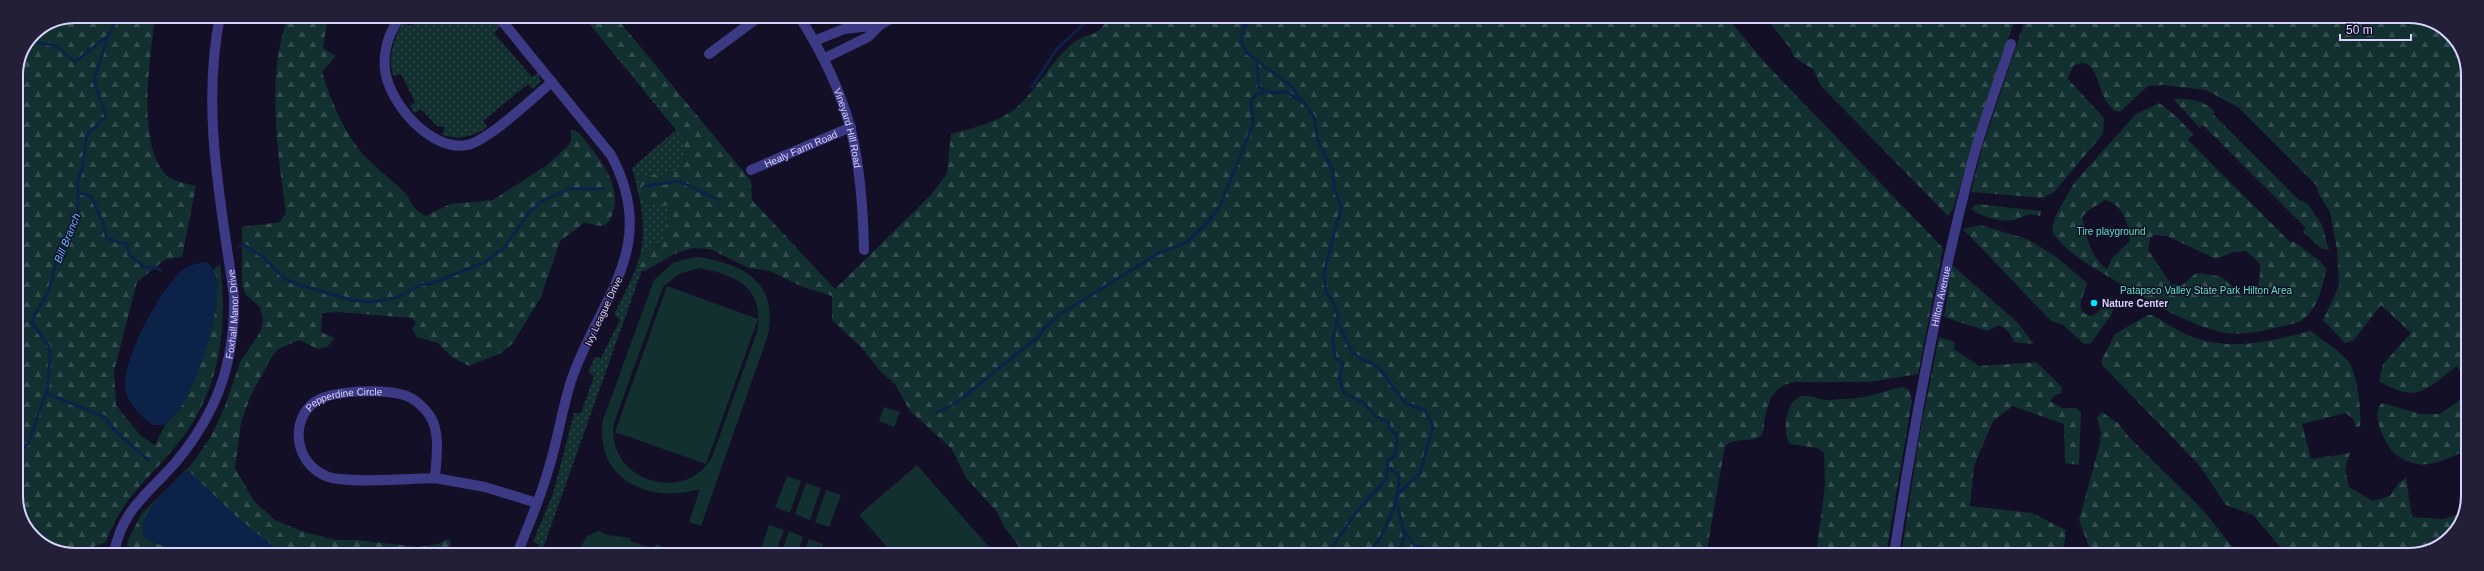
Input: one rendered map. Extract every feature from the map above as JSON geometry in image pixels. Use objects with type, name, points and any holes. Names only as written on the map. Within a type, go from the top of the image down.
[{"type":"street","name":"Foxhall Manor Drive","points":[[115,548],[119,533],[130,510],[175,463],[205,421],[225,376],[230,351],[234,321],[234,296],[211,114],[213,60],[219,23]]},
{"type":"street","points":[[397,23],[388,38],[385,55],[388,83],[396,98],[423,132],[445,144],[456,146],[476,143],[552,82]]},
{"type":"street","name":"Ivy League Drive","points":[[504,23],[611,155],[620,172],[625,188],[630,226],[626,260],[569,387],[552,457],[537,503],[519,548]]},
{"type":"street","points":[[709,54],[751,23]]},
{"type":"street","name":"Vineyard Hill Road","points":[[803,23],[825,58],[851,127],[861,175],[864,250]]},
{"type":"street","points":[[825,58],[868,37],[884,23]]},
{"type":"street","points":[[814,40],[844,29],[880,25]]},
{"type":"street","name":"Hilton Avenue","points":[[1895,548],[1922,383],[1935,318],[1973,161],[2011,44]]},
{"type":"street","name":"Healy Farm Road","points":[[751,170],[851,127]]},
{"type":"street","name":"Pepperdine Circle","points":[[435,478],[436,440],[431,417],[416,401],[404,395],[390,393],[331,394],[312,404],[304,414],[300,426],[299,441],[302,454],[309,466],[320,474],[347,479],[435,478],[485,486],[537,503]]},
{"type":"green space","points":[[76,23],[154,23],[148,99],[148,122],[151,143],[157,162],[167,176],[177,181],[196,186],[182,257],[166,259],[137,282],[114,371],[116,405],[140,435],[155,445],[165,425],[179,410],[217,291],[216,276],[213,270],[220,264],[223,316],[221,341],[209,389],[199,412],[186,433],[125,504],[118,515],[106,542],[90,548],[76,548],[65,547],[49,541],[36,530],[30,522],[24,506],[24,65],[27,55],[38,38],[55,27]]},
{"type":"green space","points":[[287,23],[327,23],[323,48],[336,56],[322,72],[332,101],[341,120],[351,139],[362,153],[404,192],[417,210],[426,216],[450,204],[493,200],[547,165],[567,147],[571,141],[571,130],[575,130],[588,144],[601,162],[612,183],[615,193],[615,204],[608,222],[602,226],[584,223],[560,241],[541,297],[513,343],[501,353],[469,366],[452,357],[438,343],[417,337],[412,329],[416,322],[411,318],[338,312],[322,313],[321,332],[335,338],[327,347],[318,349],[299,340],[278,349],[271,358],[250,397],[241,423],[235,468],[254,501],[275,520],[301,531],[335,540],[357,540],[418,547],[438,544],[448,539],[451,541],[450,548],[127,547],[128,540],[142,513],[191,465],[210,438],[224,409],[240,362],[261,331],[263,320],[260,307],[246,295],[242,285],[242,227],[280,222],[286,213],[277,140],[275,87],[277,62]]},
{"type":"green space","points":[[402,23],[410,26],[413,23],[497,23],[500,27],[494,33],[532,77],[538,73],[541,81],[533,89],[528,84],[483,121],[487,127],[477,133],[466,137],[448,137],[442,135],[445,127],[437,126],[421,109],[415,113],[410,106],[415,102],[401,74],[394,76],[391,62],[392,48]]},
{"type":"green space","points":[[589,23],[617,23],[750,188],[647,256],[543,548],[538,548],[539,545],[533,541],[553,494],[574,413],[581,413],[594,376],[588,372],[595,357],[601,358],[620,320],[614,315],[633,275],[641,251],[643,239],[642,215],[632,168],[676,130]]},
{"type":"green space","points":[[591,23],[621,23],[751,181],[752,200],[835,289],[930,196],[947,174],[951,134],[996,120],[1013,110],[1027,97],[1051,66],[1072,44],[1083,37],[1096,32],[1105,23],[1732,23],[1766,64],[1943,248],[1918,374],[1870,382],[1795,382],[1787,384],[1776,391],[1767,408],[1764,430],[1762,434],[1755,439],[1734,441],[1725,446],[1707,548],[1020,548],[1004,527],[997,512],[967,479],[951,448],[910,411],[895,384],[880,371],[861,347],[832,320],[832,296],[803,287],[770,271],[749,268],[710,249],[693,248],[674,254],[645,271],[639,270],[642,255],[648,248],[660,241],[665,233],[668,206],[647,202],[639,189],[640,179],[642,175],[660,175],[670,173],[680,165],[683,160],[684,149],[680,132]]},
{"type":"green space","points":[[1770,23],[2014,23],[1983,110],[1953,209],[1948,216],[1820,85],[1814,70],[1794,57],[1790,48]]},
{"type":"green space","points":[[2024,23],[2408,23],[2429,27],[2443,36],[2454,49],[2461,72],[2461,373],[2457,366],[2437,382],[2421,391],[2413,393],[2403,392],[2392,388],[2379,381],[2383,364],[2411,333],[2381,305],[2354,340],[2345,343],[2323,320],[2339,286],[2337,249],[2330,212],[2318,193],[2317,186],[2238,107],[2206,90],[2164,85],[2148,86],[2120,112],[2113,110],[2106,101],[2091,67],[2080,63],[2073,66],[2068,79],[2104,118],[2103,134],[2054,192],[2043,198],[1971,192],[1982,148]]},
{"type":"green space","points":[[2173,99],[2201,102],[2206,104],[2215,112],[2213,114],[2299,200],[2308,204],[2322,225],[2329,250],[2322,249],[2303,232],[2306,228],[2203,125],[2200,128]]},
{"type":"green space","name":"Patapsco Valley State Park Hilton Area","points":[[2159,103],[2176,116],[2193,134],[2188,140],[2291,243],[2293,241],[2320,261],[2326,269],[2323,284],[2317,300],[2309,314],[2296,323],[2262,331],[2234,334],[2221,332],[2181,318],[2143,297],[2082,260],[2058,240],[2052,232],[2055,217],[2074,183],[2136,114]],"holes":[[[2105,200],[2111,202],[2121,211],[2128,228],[2130,241],[2113,257],[2107,269],[2097,259],[2090,246],[2082,217],[2089,210]],[[2154,235],[2167,236],[2216,259],[2234,252],[2246,251],[2260,264],[2258,287],[2255,291],[2246,293],[2236,289],[2225,279],[2214,275],[2196,273],[2182,285],[2171,284],[2148,250],[2150,238]]]},
{"type":"green space","points":[[1977,204],[2041,211],[2040,216],[2032,214],[2013,220],[1997,220],[1985,217],[1971,209]]},
{"type":"green space","points":[[1980,225],[2027,239],[2055,256],[2087,283],[2081,302],[2082,311],[2086,314],[2092,316],[2098,312],[2108,297],[2114,299],[2112,314],[2091,343],[2084,344],[2063,325],[2051,321],[1963,229]]},
{"type":"green space","points":[[699,257],[716,260],[744,271],[763,289],[768,302],[770,317],[768,335],[701,526],[689,522],[700,489],[681,493],[662,493],[645,490],[629,483],[617,472],[607,458],[603,441],[603,420],[654,280],[673,263]],"holes":[[[699,268],[713,271],[736,280],[745,286],[752,294],[757,304],[757,332],[712,457],[699,472],[684,480],[666,483],[649,480],[634,472],[622,459],[614,443],[614,423],[663,287],[679,274]]]},
{"type":"green space","points":[[1952,265],[2017,322],[2034,344],[2014,342],[2009,332],[2000,325],[1987,331],[1944,317]]},
{"type":"green space","points":[[667,286],[758,319],[706,464],[615,432]]},
{"type":"green space","points":[[2148,315],[2152,315],[2190,336],[2206,341],[2221,343],[2236,344],[2265,341],[2311,331],[2349,362],[2352,368],[2358,393],[2360,426],[2356,427],[2353,419],[2346,413],[2302,424],[2311,459],[2350,453],[2345,469],[2349,487],[2373,501],[2390,496],[2399,483],[2406,478],[2412,517],[2443,519],[2457,515],[2454,522],[2438,539],[2419,547],[2281,548],[2253,515],[2226,505],[2199,465],[2102,365],[2101,361],[2115,334]]},
{"type":"green space","points":[[1939,337],[1955,342],[1954,349],[1979,366],[2036,362],[2062,387],[2061,393],[2054,396],[2050,401],[2062,408],[2076,408],[2081,412],[2079,465],[2065,463],[2064,424],[2013,406],[1993,421],[1974,466],[1970,506],[2032,513],[2066,530],[2064,548],[1902,548],[1920,432]]},
{"type":"green space","points":[[1902,387],[1909,390],[1912,401],[1887,548],[1817,548],[1825,485],[1824,453],[1818,448],[1790,444],[1786,433],[1786,419],[1788,412],[1794,401],[1803,396],[1810,396],[1825,400],[1857,398]]},
{"type":"green space","points":[[2461,399],[2461,452],[2443,460],[2423,465],[2405,460],[2393,452],[2382,434],[2377,413],[2382,403],[2421,414],[2440,414]]},
{"type":"green space","points":[[884,407],[900,412],[894,427],[879,421]]},
{"type":"green space","points":[[2102,412],[2119,424],[2128,436],[2203,510],[2233,548],[2089,548],[2079,520],[2099,447],[2101,433],[2097,418]]},
{"type":"green space","points":[[917,465],[990,548],[888,548],[859,515]]},
{"type":"green space","points":[[787,476],[801,481],[790,513],[775,507]]},
{"type":"green space","points":[[806,483],[821,488],[810,520],[795,514]]},
{"type":"green space","points":[[826,490],[841,495],[829,527],[815,522]]},
{"type":"green space","points":[[769,525],[784,530],[777,548],[761,548]]},
{"type":"green space","points":[[599,531],[607,535],[631,538],[630,541],[652,548],[580,548],[587,536]]},
{"type":"green space","points":[[789,531],[803,537],[799,548],[783,548]]},
{"type":"green space","points":[[809,539],[823,544],[822,548],[805,548]]},
{"type":"green space","points":[[658,544],[664,548],[652,548]]},
{"type":"water","points":[[207,262],[215,273],[217,289],[216,310],[205,354],[197,375],[181,407],[165,425],[153,425],[137,410],[130,401],[126,392],[125,380],[134,347],[161,296],[179,273],[185,268]]},
{"type":"water","points":[[188,470],[237,517],[276,548],[178,548],[150,541],[144,537],[142,529],[144,520],[156,500]]},
{"type":"waterway","name":"Bill Branch","points":[[23,449],[28,444],[48,386],[49,346],[31,322],[49,290],[56,263],[66,246],[78,214],[78,180],[82,170],[87,135],[106,117],[94,81],[108,36],[115,23]]},
{"type":"waterway","points":[[1032,87],[1056,50],[1085,23]]},
{"type":"waterway","points":[[1249,23],[1243,27],[1241,41],[1247,53],[1292,87],[1314,117],[1318,141],[1333,171],[1334,188],[1341,206],[1340,216],[1337,221],[1324,274],[1326,291],[1333,302],[1338,316],[1333,340],[1335,358],[1343,363],[1339,379],[1344,393],[1364,403],[1374,415],[1389,423],[1389,428],[1397,435],[1396,450],[1394,456],[1388,461],[1386,479],[1358,510],[1331,548]]},
{"type":"waterway","points":[[35,42],[57,46],[75,62],[108,36]]},
{"type":"waterway","points":[[1257,62],[1259,87],[1271,93],[1287,92],[1301,101]]},
{"type":"waterway","points":[[936,413],[956,403],[1039,336],[1043,330],[1059,315],[1159,253],[1187,242],[1208,222],[1220,206],[1253,124],[1251,101],[1257,94],[1266,91]]},
{"type":"waterway","points":[[644,186],[679,181],[718,200]]},
{"type":"waterway","points":[[240,246],[244,245],[263,257],[285,279],[351,300],[371,302],[396,298],[421,285],[433,283],[485,262],[504,248],[527,215],[541,202],[568,189],[603,189]]},
{"type":"waterway","points":[[79,193],[91,196],[103,223],[107,239],[127,244],[129,255],[146,268],[153,267],[161,270]]},
{"type":"waterway","points":[[1338,322],[1352,353],[1379,368],[1405,403],[1425,410],[1433,427],[1420,473],[1396,496]]},
{"type":"waterway","points":[[46,393],[105,417],[116,432],[148,460]]},
{"type":"waterway","points":[[1374,548],[1386,527],[1394,507],[1399,486],[1399,475],[1389,468]]},
{"type":"waterway","points":[[1396,498],[1404,535],[1401,548]]},
{"type":"waterway","points":[[1403,529],[1415,546],[1426,548]]},
{"type":"place","name":"Nature Center","points":[[2094,303]]},
{"type":"park label","name":"Tire playground","points":[[2111,231]]}]
